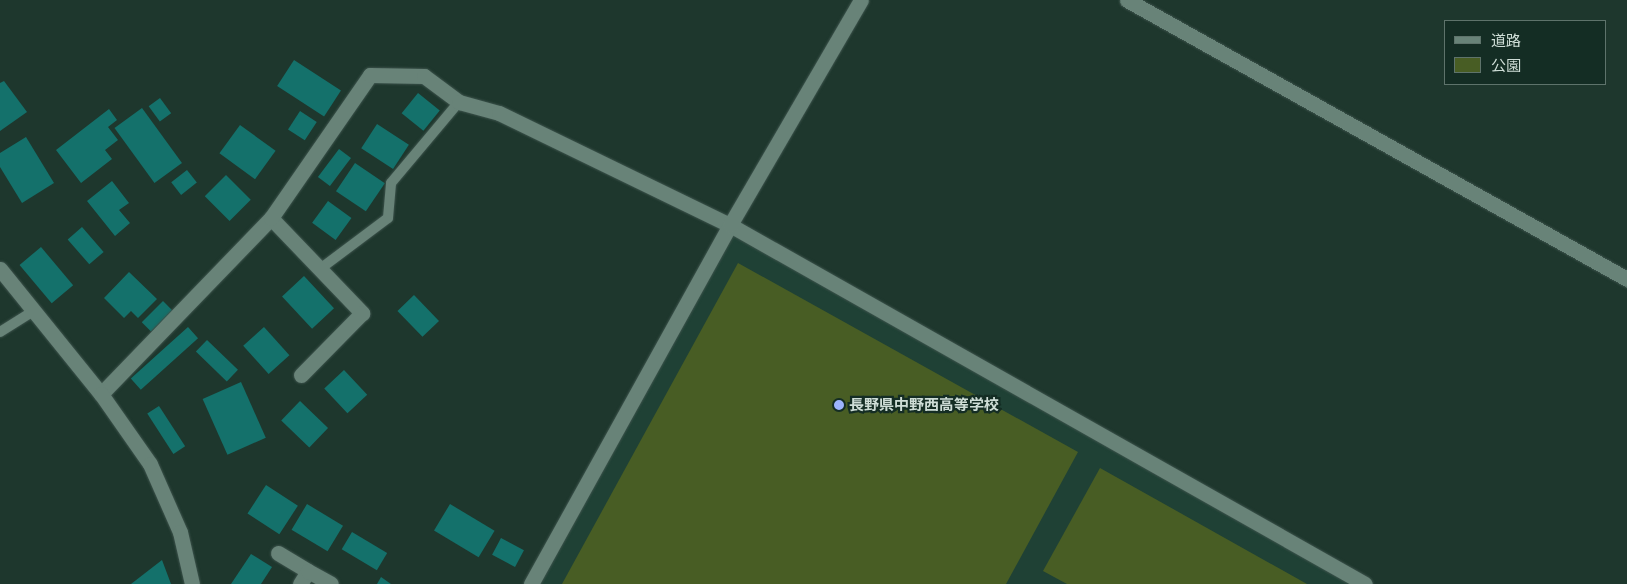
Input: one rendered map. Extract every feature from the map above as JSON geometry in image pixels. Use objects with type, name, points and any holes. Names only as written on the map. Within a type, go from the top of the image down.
[{"type":"street","points":[[531,584],[730,225],[860,0]]},
{"type":"street","points":[[1127,0],[1627,279]]},
{"type":"street","points":[[101,394],[271,218],[370,75],[424,76],[459,102],[499,113],[730,225],[1365,584]]},
{"type":"street","points":[[271,218],[362,313],[301,375]]},
{"type":"street","points":[[0,269],[101,394],[150,464],[180,532],[192,584]]},
{"type":"street","points":[[278,553],[330,584]]},
{"type":"street","points":[[300,584],[308,571]]},
{"type":"lane","points":[[320,269],[388,218],[391,183],[459,102]]},
{"type":"lane","points":[[0,332],[33,311]]},
{"type":"shaded area","name":"長野県中野西高等学校","points":[[730,225],[1365,584],[531,584]]},
{"type":"green space","name":"長野県中野西高等学校","points":[[738,263],[1078,452],[1006,584],[562,584]]},
{"type":"green space","points":[[1100,468],[1307,584],[1067,584],[1043,571]]},
{"type":"building","points":[[294,60],[341,90],[324,116],[277,86]]},
{"type":"building","points":[[4,81],[27,112],[0,131],[0,83]]},
{"type":"building","points":[[418,93],[440,111],[423,131],[402,113]]},
{"type":"building","points":[[160,98],[171,113],[160,122],[149,106]]},
{"type":"building","points":[[142,108],[182,163],[154,183],[114,128]]},
{"type":"building","points":[[109,109],[117,120],[108,127],[118,140],[105,150],[112,159],[81,183],[56,150]]},
{"type":"building","points":[[300,111],[317,122],[305,140],[288,129]]},
{"type":"building","points":[[377,124],[409,145],[393,169],[361,148]]},
{"type":"building","points":[[240,125],[276,151],[255,179],[219,153]]},
{"type":"building","points":[[26,137],[54,183],[22,203],[0,167],[0,153]]},
{"type":"building","points":[[339,149],[351,158],[330,186],[318,177]]},
{"type":"building","points":[[355,163],[385,183],[366,211],[336,191]]},
{"type":"building","points":[[187,170],[197,183],[181,195],[171,182]]},
{"type":"building","points":[[226,175],[251,200],[230,221],[205,196]]},
{"type":"building","points":[[112,181],[129,203],[119,210],[130,223],[115,236],[87,201]]},
{"type":"building","points":[[328,201],[351,218],[336,240],[312,223]]},
{"type":"building","points":[[82,227],[104,252],[89,264],[68,239]]},
{"type":"building","points":[[41,247],[73,285],[52,303],[20,265]]},
{"type":"building","points":[[129,272],[157,299],[138,318],[131,311],[124,318],[104,298]]},
{"type":"building","points":[[304,276],[334,308],[312,329],[282,296]]},
{"type":"building","points":[[414,295],[439,321],[422,337],[397,311]]},
{"type":"building","points":[[163,301],[172,310],[151,331],[142,322]]},
{"type":"building","points":[[188,327],[198,338],[141,390],[131,379]]},
{"type":"building","points":[[264,327],[289,355],[269,374],[243,346]]},
{"type":"building","points":[[207,340],[238,370],[227,381],[196,352]]},
{"type":"building","points":[[344,370],[367,395],[347,413],[324,388]]},
{"type":"building","points":[[241,382],[266,438],[227,455],[203,399]]},
{"type":"building","points":[[300,401],[328,428],[309,448],[281,420]]},
{"type":"building","points":[[159,406],[185,446],[173,454],[147,414]]},
{"type":"building","points":[[266,485],[298,506],[279,534],[247,514]]},
{"type":"building","points":[[307,504],[343,526],[328,551],[292,530]]},
{"type":"building","points":[[450,504],[495,531],[479,557],[434,531]]},
{"type":"building","points":[[352,532],[387,553],[377,570],[342,549]]},
{"type":"building","points":[[501,538],[524,550],[515,567],[492,555]]},
{"type":"building","points":[[251,554],[272,567],[261,584],[231,584]]},
{"type":"building","points":[[162,560],[171,584],[131,584]]},
{"type":"building","points":[[381,577],[391,584],[377,584]]},
{"type":"place","name":"長野県中野西高等学校","points":[[839,405]]}]
